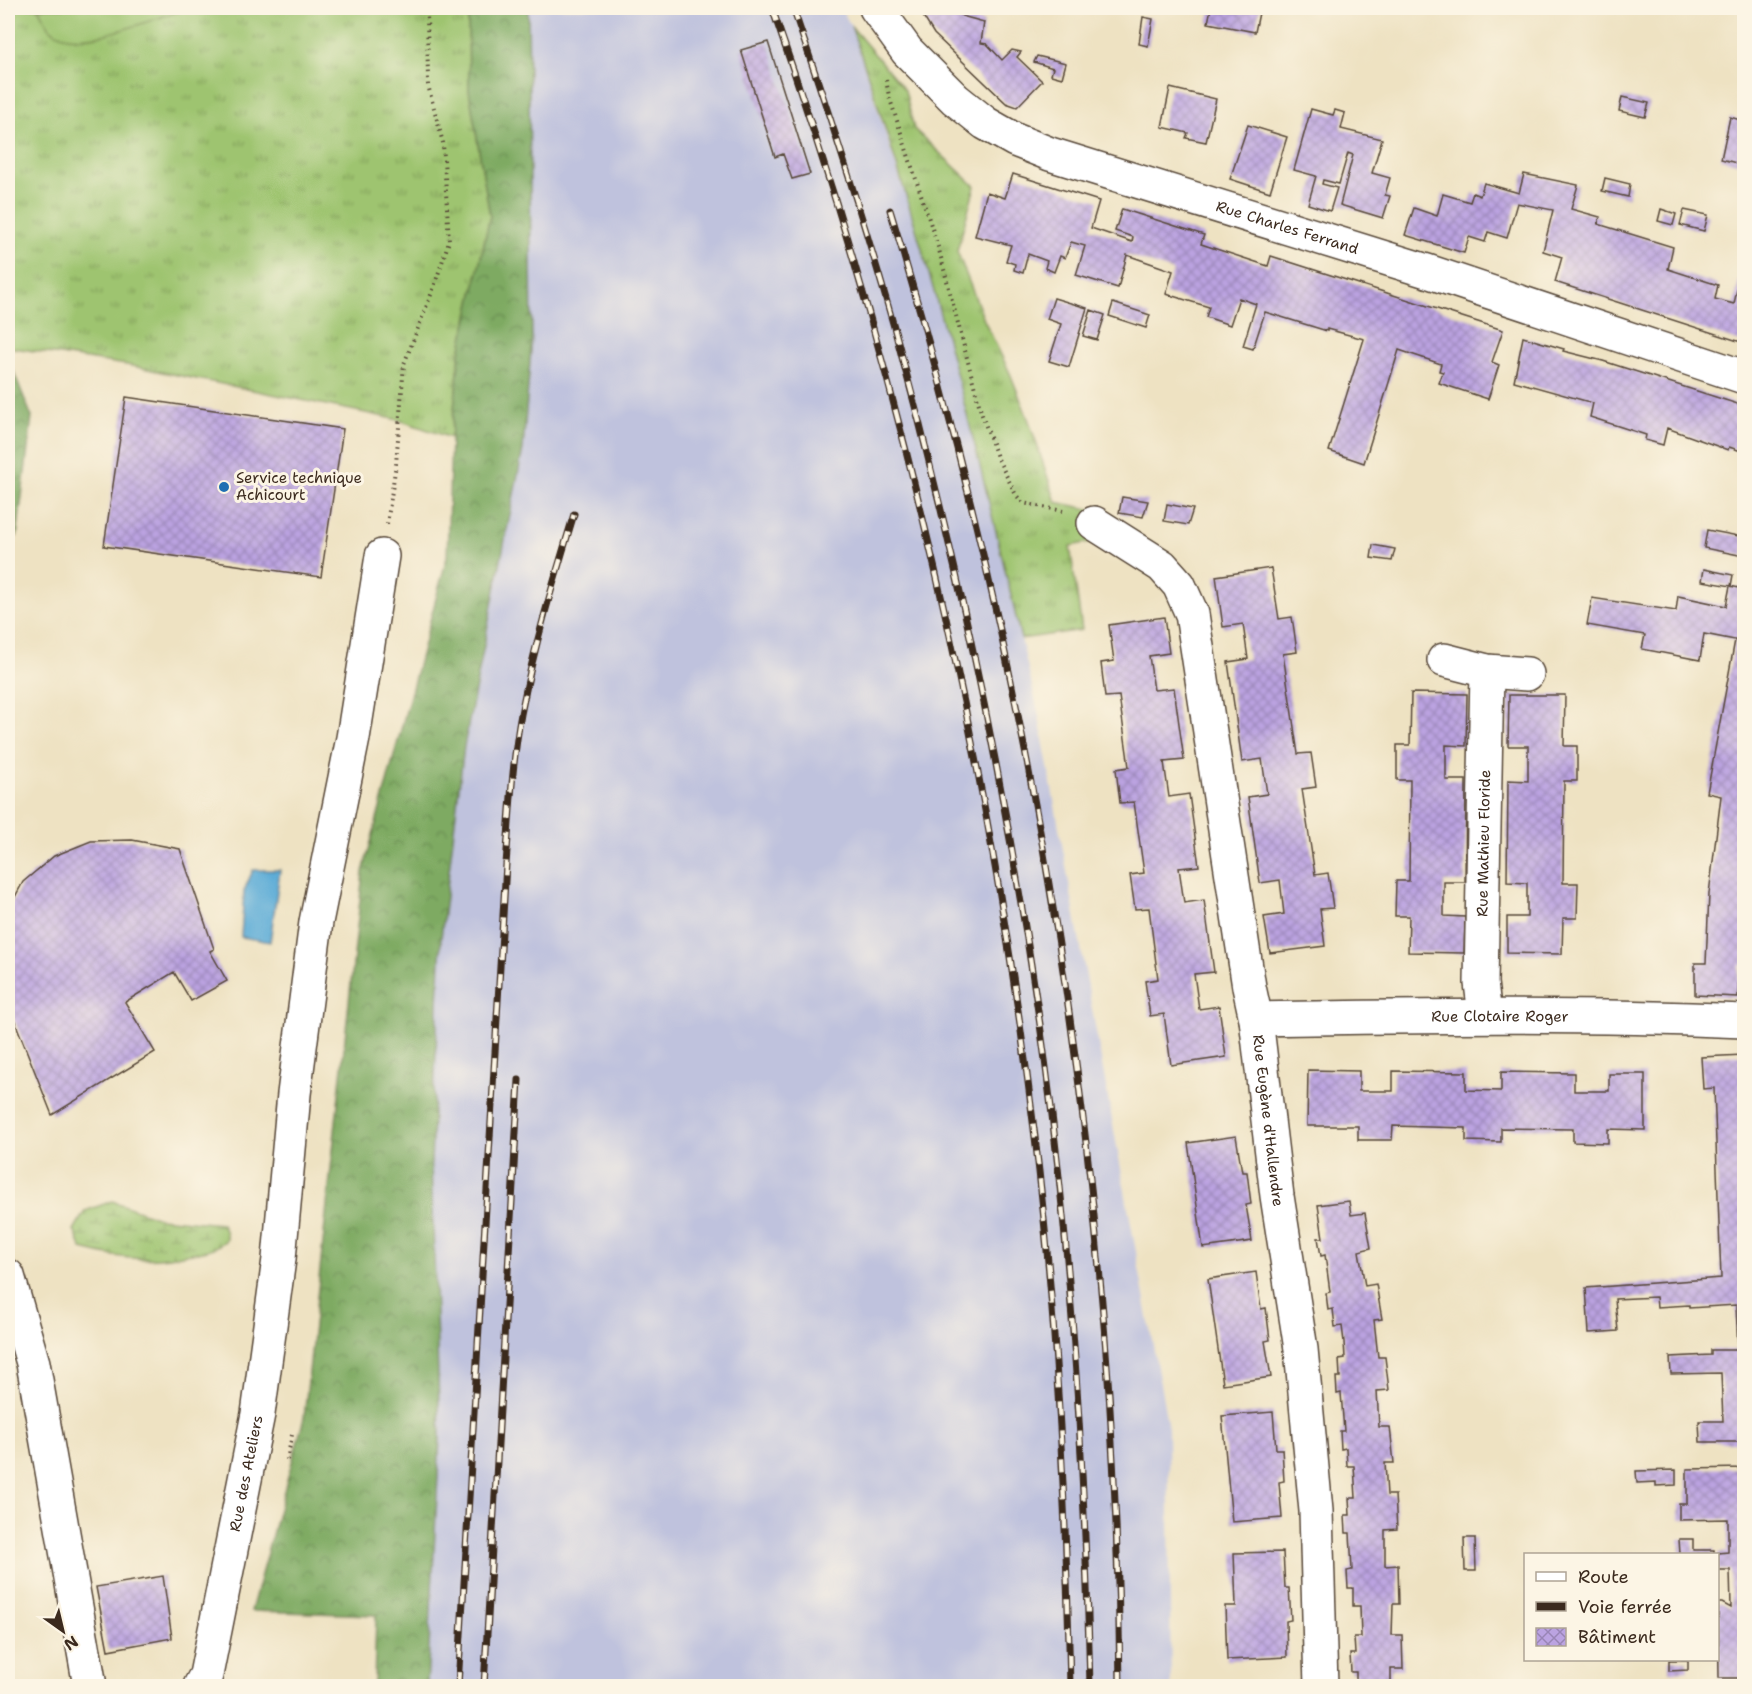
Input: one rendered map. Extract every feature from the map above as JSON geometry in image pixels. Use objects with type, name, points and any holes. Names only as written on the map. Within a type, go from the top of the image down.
[{"type":"street","name":"Rue Charles Ferrand","points":[[876,8],[907,51],[928,74],[985,123],[1015,140],[1061,157],[1427,271],[1744,377]]},
{"type":"street","name":"Rue Eugène d'Hallendre","points":[[1094,523],[1162,566],[1179,585],[1192,614],[1249,987],[1256,1019],[1277,1196],[1301,1349],[1316,1511],[1321,1686]]},
{"type":"street","name":"Rue des Ateliers","points":[[200,1686],[206,1675],[246,1484],[258,1414],[279,1259],[294,1094],[316,921],[353,738],[382,556]]},
{"type":"street","points":[[1444,660],[1487,671],[1527,674]]},
{"type":"street","name":"Rue Mathieu Floride","points":[[1485,1015],[1481,983],[1487,671]]},
{"type":"street","name":"Rue Clotaire Roger","points":[[1256,1019],[1485,1015],[1744,1021]]},
{"type":"street","points":[[8,1276],[33,1363],[90,1686]]},
{"type":"path","points":[[85,8],[92,11],[108,8]]},
{"type":"path","points":[[382,556],[396,464],[404,364],[449,242],[443,143],[428,85],[427,8]]},
{"type":"path","points":[[885,74],[889,96],[939,250],[981,412],[997,457],[1011,487],[1023,504],[1077,513],[1094,523]]},
{"type":"shaded area","points":[[528,8],[841,8],[851,26],[925,257],[980,461],[1038,712],[1168,1428],[1171,1686],[427,1686],[440,1437],[431,1162],[441,938],[464,746],[523,449],[532,337]]},
{"type":"green space","points":[[8,8],[468,8],[469,90],[490,216],[460,353],[451,438],[399,420],[351,410],[127,365],[8,347]]},
{"type":"green space","points":[[38,8],[193,8],[119,31],[79,38],[63,36],[50,28]]},
{"type":"green space","points":[[468,8],[528,8],[532,337],[523,449],[464,746],[441,938],[431,1162],[440,1437],[427,1686],[374,1686],[376,1615],[251,1611],[304,1418],[363,872],[447,557],[451,438],[460,353],[490,216],[469,90]]},
{"type":"green space","points":[[851,26],[905,90],[914,129],[975,186],[957,251],[984,320],[1010,373],[1029,421],[1056,502],[1094,510],[1096,541],[1070,546],[1082,630],[1021,639],[945,330],[900,177]]},
{"type":"green space","points":[[8,358],[32,417],[17,536],[8,534]]},
{"type":"green space","points":[[112,1201],[159,1218],[222,1224],[226,1240],[206,1250],[150,1259],[111,1256],[82,1249],[74,1230],[85,1211]]},
{"type":"water","points":[[253,870],[280,870],[270,942],[241,937],[244,891]]},
{"type":"building","points":[[918,8],[956,8],[962,16],[984,22],[981,43],[987,44],[1002,60],[1012,50],[1021,52],[1017,57],[1042,81],[1017,107],[1006,103],[934,34]]},
{"type":"building","points":[[1211,8],[1260,8],[1255,32],[1208,23]]},
{"type":"building","points":[[1143,17],[1153,19],[1148,46],[1139,44]]},
{"type":"building","points":[[768,42],[810,174],[792,179],[783,154],[775,157],[741,50]]},
{"type":"building","points":[[1037,56],[1066,63],[1062,78],[1051,75],[1053,68],[1034,62]]},
{"type":"building","points":[[1170,88],[1216,99],[1206,142],[1186,138],[1188,133],[1162,127]]},
{"type":"building","points":[[1622,97],[1649,103],[1645,117],[1619,111]]},
{"type":"building","points":[[1311,109],[1333,115],[1335,110],[1345,113],[1341,129],[1382,139],[1372,173],[1390,178],[1385,195],[1390,196],[1383,218],[1340,205],[1353,155],[1348,153],[1339,184],[1323,180],[1322,184],[1337,188],[1330,211],[1308,204],[1316,176],[1294,170]]},
{"type":"building","points":[[1730,117],[1744,121],[1744,165],[1721,159]]},
{"type":"building","points":[[1248,125],[1287,137],[1270,192],[1230,179]]},
{"type":"building","points":[[1013,174],[1099,201],[1091,228],[1132,242],[1133,237],[1115,231],[1122,209],[1204,235],[1201,244],[1268,266],[1271,256],[1503,330],[1492,362],[1499,365],[1488,399],[1439,383],[1443,372],[1439,371],[1441,364],[1399,350],[1364,463],[1329,451],[1364,339],[1327,329],[1327,331],[1265,312],[1253,349],[1243,346],[1256,304],[1239,298],[1230,325],[1206,317],[1209,307],[1166,294],[1173,271],[1127,255],[1118,288],[1076,275],[1085,246],[1071,242],[1065,258],[1060,256],[1054,272],[1045,268],[1047,261],[1028,254],[1023,273],[1014,270],[1015,264],[1006,261],[1011,245],[975,236],[987,192],[1005,198]]},
{"type":"building","points":[[1524,174],[1578,185],[1571,209],[1600,217],[1598,224],[1673,247],[1668,269],[1718,285],[1715,299],[1734,304],[1744,256],[1744,343],[1555,282],[1562,257],[1543,251],[1553,210],[1517,203],[1507,238],[1488,232],[1485,242],[1469,237],[1464,253],[1405,235],[1414,208],[1437,216],[1443,194],[1470,202],[1473,193],[1480,196],[1484,183],[1519,193]]},
{"type":"building","points":[[1605,178],[1630,184],[1628,197],[1602,191]]},
{"type":"building","points":[[1661,209],[1676,214],[1673,225],[1658,221]]},
{"type":"building","points":[[1684,210],[1708,215],[1704,231],[1680,225]]},
{"type":"building","points":[[1054,298],[1087,308],[1069,367],[1049,361],[1061,324],[1047,319]]},
{"type":"building","points":[[1113,303],[1150,315],[1146,328],[1109,316]]},
{"type":"building","points":[[1091,310],[1105,315],[1097,340],[1083,336]]},
{"type":"building","points":[[1523,337],[1744,406],[1744,452],[1729,447],[1728,450],[1667,428],[1663,445],[1645,440],[1646,435],[1590,417],[1593,403],[1514,381]]},
{"type":"building","name":"Service technique Achicourt","points":[[126,397],[343,429],[321,577],[104,546]]},
{"type":"building","points":[[1122,497],[1148,501],[1143,517],[1119,513]]},
{"type":"building","points":[[1167,504],[1193,509],[1188,525],[1164,521]]},
{"type":"building","points":[[1707,530],[1744,537],[1744,556],[1704,548]]},
{"type":"building","points":[[1373,545],[1395,549],[1392,561],[1371,558]]},
{"type":"building","points":[[1271,568],[1279,619],[1292,617],[1297,652],[1283,654],[1298,754],[1311,753],[1316,787],[1302,789],[1315,875],[1328,873],[1333,908],[1320,909],[1325,946],[1270,953],[1264,917],[1284,914],[1280,880],[1260,883],[1248,797],[1267,794],[1262,759],[1242,762],[1228,662],[1248,659],[1243,624],[1223,627],[1216,576]]},
{"type":"building","points":[[1704,569],[1733,575],[1731,586],[1702,581]]},
{"type":"building","points":[[1730,586],[1744,589],[1744,965],[1739,965],[1738,997],[1695,995],[1695,963],[1706,963],[1709,894],[1721,796],[1707,793],[1735,640],[1704,634],[1700,660],[1642,649],[1645,635],[1587,625],[1592,598],[1676,611],[1678,596],[1726,606]]},
{"type":"building","points":[[1164,617],[1169,653],[1149,656],[1154,690],[1174,688],[1184,760],[1164,762],[1169,797],[1189,794],[1199,866],[1179,868],[1184,903],[1204,900],[1214,972],[1194,974],[1199,1009],[1219,1006],[1226,1057],[1171,1065],[1164,1014],[1150,1016],[1145,981],[1158,979],[1149,908],[1135,909],[1130,875],[1144,873],[1134,802],[1120,803],[1116,769],[1129,767],[1119,696],[1105,697],[1101,663],[1114,661],[1109,625]]},
{"type":"building","points":[[1411,693],[1467,694],[1466,746],[1446,745],[1446,780],[1466,780],[1465,882],[1444,882],[1444,916],[1465,917],[1464,953],[1408,952],[1409,916],[1395,916],[1396,881],[1409,881],[1410,780],[1397,780],[1397,745],[1410,745]]},
{"type":"building","points":[[1509,695],[1565,695],[1564,746],[1577,746],[1577,781],[1564,781],[1563,883],[1578,883],[1577,918],[1563,918],[1562,954],[1507,953],[1507,917],[1527,917],[1527,883],[1507,882],[1508,780],[1528,781],[1528,746],[1508,746]]},
{"type":"building","points":[[132,840],[180,849],[214,949],[210,951],[227,981],[191,1001],[174,972],[125,1002],[155,1052],[52,1115],[8,1004],[8,910],[23,882],[54,856],[91,841]]},
{"type":"building","points":[[1744,1055],[1743,1468],[1741,1442],[1700,1442],[1699,1421],[1723,1421],[1721,1373],[1671,1374],[1670,1357],[1711,1355],[1711,1350],[1738,1350],[1736,1305],[1689,1308],[1689,1305],[1657,1307],[1656,1297],[1615,1299],[1618,1331],[1589,1333],[1586,1288],[1721,1278],[1714,1088],[1703,1089],[1701,1057]]},
{"type":"building","points":[[1308,1070],[1359,1071],[1359,1091],[1393,1091],[1393,1071],[1466,1072],[1466,1090],[1501,1091],[1501,1072],[1574,1073],[1574,1091],[1609,1091],[1609,1074],[1645,1074],[1645,1130],[1608,1129],[1608,1143],[1573,1142],[1573,1129],[1501,1128],[1501,1142],[1466,1141],[1466,1128],[1393,1126],[1392,1140],[1358,1140],[1358,1126],[1307,1126]]},
{"type":"building","points":[[1236,1136],[1242,1172],[1247,1172],[1251,1204],[1246,1205],[1252,1241],[1203,1248],[1188,1143]]},
{"type":"building","points":[[1349,1201],[1351,1215],[1365,1213],[1371,1248],[1359,1251],[1365,1286],[1376,1284],[1382,1319],[1374,1320],[1378,1357],[1385,1357],[1389,1390],[1377,1391],[1379,1427],[1390,1427],[1394,1463],[1385,1463],[1387,1495],[1395,1495],[1397,1529],[1385,1530],[1385,1566],[1398,1565],[1399,1604],[1393,1604],[1392,1635],[1402,1635],[1403,1669],[1391,1669],[1391,1686],[1356,1686],[1356,1672],[1351,1672],[1350,1654],[1355,1654],[1354,1637],[1361,1637],[1360,1606],[1353,1606],[1353,1588],[1348,1588],[1347,1571],[1352,1570],[1350,1533],[1346,1533],[1345,1515],[1350,1515],[1349,1498],[1356,1498],[1354,1466],[1347,1466],[1346,1448],[1341,1449],[1340,1431],[1344,1431],[1341,1393],[1337,1394],[1336,1377],[1340,1377],[1339,1359],[1345,1358],[1344,1342],[1342,1326],[1335,1327],[1333,1309],[1328,1310],[1326,1293],[1330,1292],[1325,1255],[1321,1256],[1318,1238],[1323,1238],[1318,1205]]},
{"type":"building","points":[[1256,1272],[1261,1309],[1266,1308],[1270,1340],[1265,1341],[1271,1377],[1223,1384],[1208,1279]]},
{"type":"building","points":[[1273,1412],[1276,1449],[1282,1449],[1284,1481],[1279,1482],[1282,1518],[1232,1522],[1222,1416]]},
{"type":"building","points":[[1744,1468],[1744,1678],[1719,1678],[1719,1603],[1731,1608],[1730,1570],[1719,1570],[1718,1553],[1728,1552],[1728,1519],[1679,1520],[1679,1504],[1687,1504],[1687,1469]]},
{"type":"building","points":[[1676,1470],[1676,1485],[1656,1486],[1656,1482],[1637,1483],[1636,1471]]},
{"type":"building","points":[[1464,1538],[1475,1538],[1476,1571],[1465,1571]]},
{"type":"building","points":[[1679,1539],[1693,1539],[1693,1550],[1714,1550],[1714,1553],[1680,1553]]},
{"type":"building","points":[[1283,1552],[1285,1588],[1289,1588],[1291,1620],[1286,1621],[1287,1657],[1227,1660],[1225,1606],[1236,1606],[1234,1553]]},
{"type":"building","points":[[163,1576],[172,1638],[108,1650],[96,1587]]},
{"type":"building","points":[[1669,1661],[1688,1661],[1688,1670],[1669,1671]]},
{"type":"railway","points":[[772,8],[818,146],[899,424],[934,565],[965,707],[992,850],[1015,993],[1043,1205],[1055,1342],[1063,1480],[1070,1686]]},
{"type":"railway","points":[[793,8],[871,247],[894,327],[941,508],[1000,783],[1045,1060],[1063,1216],[1081,1451],[1090,1686]]},
{"type":"railway","points":[[890,210],[942,390],[987,572],[1026,755],[1058,940],[1084,1125],[1103,1312],[1115,1499],[1120,1686]]},
{"type":"railway","points":[[458,1686],[513,770],[521,714],[532,663],[574,514]]},
{"type":"railway","points":[[484,1686],[519,1080]]},
{"type":"place","name":"Service technique Achicourt","points":[[224,487]]}]
